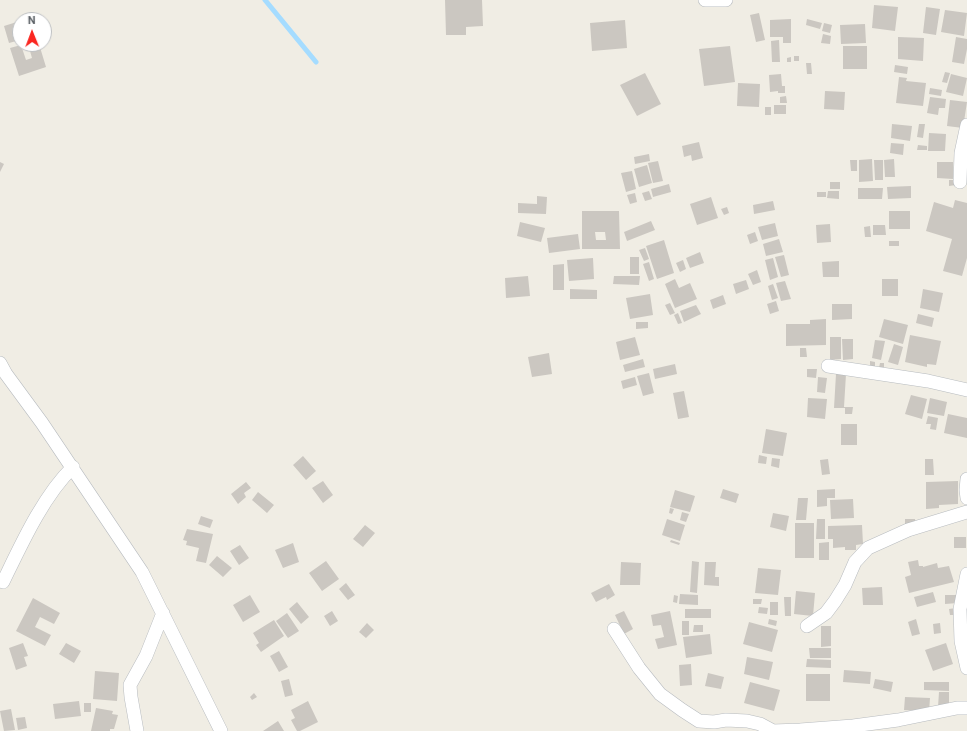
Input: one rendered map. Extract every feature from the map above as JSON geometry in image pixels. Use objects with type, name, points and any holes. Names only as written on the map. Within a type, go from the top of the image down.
[{"type":"street","points":[[706,0],[726,0]]},
{"type":"street","points":[[960,182],[961,153],[967,125]]},
{"type":"street","points":[[0,362],[9,379],[42,423],[142,572],[221,731]]},
{"type":"street","points":[[828,366],[928,381],[967,390]]},
{"type":"street","points":[[3,582],[48,499],[63,477],[73,468]]},
{"type":"street","points":[[967,479],[967,498]]},
{"type":"street","points":[[806,626],[826,613],[845,585],[855,562],[868,548],[908,530],[967,512]]},
{"type":"street","points":[[967,574],[960,609],[961,641],[967,668]]},
{"type":"street","points":[[137,731],[130,685],[146,656],[163,613]]},
{"type":"street","points":[[614,629],[639,668],[660,694],[699,720],[714,722],[726,720],[747,721],[760,724],[773,730],[800,730],[853,726],[891,721],[957,708],[967,708]]},
{"type":"building","points":[[445,0],[482,0],[483,26],[466,27],[466,35],[446,35]]},
{"type":"building","points":[[874,5],[898,7],[895,31],[872,28]]},
{"type":"building","points":[[926,7],[940,9],[936,35],[923,33]]},
{"type":"building","points":[[945,10],[967,13],[964,36],[941,32]]},
{"type":"building","points":[[759,13],[765,40],[756,42],[750,15]]},
{"type":"building","points":[[791,19],[791,43],[783,43],[783,37],[770,37],[770,20]]},
{"type":"building","points":[[807,19],[822,23],[820,29],[806,25]]},
{"type":"building","points":[[625,20],[627,48],[592,51],[590,23]]},
{"type":"building","points":[[824,23],[832,25],[830,33],[822,31]]},
{"type":"building","points":[[12,24],[12,42],[9,43],[4,26]]},
{"type":"building","points":[[865,24],[866,43],[841,44],[840,25]]},
{"type":"building","points":[[823,34],[831,36],[830,44],[821,43]]},
{"type":"building","points":[[898,37],[924,38],[923,61],[898,59]]},
{"type":"building","points":[[956,37],[967,39],[964,64],[952,62]]},
{"type":"building","points":[[779,40],[780,62],[772,62],[771,41]]},
{"type":"building","points":[[730,46],[735,82],[704,86],[699,49]]},
{"type":"building","points":[[843,46],[867,46],[867,69],[843,69]]},
{"type":"building","points":[[12,47],[12,52],[23,52],[26,60],[32,58],[30,52],[41,52],[46,67],[19,76],[10,48]]},
{"type":"building","points":[[794,56],[799,56],[799,61],[794,61]]},
{"type":"building","points":[[791,57],[791,62],[787,62],[787,58]]},
{"type":"building","points":[[806,63],[811,63],[812,74],[807,74]]},
{"type":"building","points":[[895,65],[908,67],[907,74],[894,72]]},
{"type":"building","points":[[945,72],[950,73],[947,83],[942,82]]},
{"type":"building","points":[[645,73],[661,104],[637,116],[620,85]]},
{"type":"building","points":[[781,74],[782,86],[785,86],[785,93],[778,93],[778,91],[770,92],[769,75]]},
{"type":"building","points":[[951,74],[967,78],[963,96],[946,92]]},
{"type":"building","points":[[899,77],[907,78],[906,81],[926,83],[923,106],[896,103]]},
{"type":"building","points":[[738,83],[760,84],[759,107],[737,106]]},
{"type":"building","points":[[930,88],[942,90],[941,96],[929,94]]},
{"type":"building","points":[[825,91],[845,92],[844,110],[824,109]]},
{"type":"building","points":[[786,96],[787,103],[780,103],[780,97]]},
{"type":"building","points":[[930,97],[946,99],[945,108],[939,108],[938,115],[927,113]]},
{"type":"building","points":[[950,100],[967,102],[963,128],[947,126]]},
{"type":"building","points":[[774,105],[786,105],[786,114],[774,114]]},
{"type":"building","points":[[765,107],[771,107],[771,115],[765,115]]},
{"type":"building","points":[[892,124],[912,126],[910,141],[891,138]]},
{"type":"building","points":[[919,124],[925,124],[923,138],[917,137]]},
{"type":"building","points":[[929,133],[946,134],[945,151],[928,151]]},
{"type":"building","points":[[699,142],[703,158],[692,161],[691,155],[684,157],[682,146]]},
{"type":"building","points":[[891,143],[904,144],[903,155],[890,153]]},
{"type":"building","points":[[918,145],[927,146],[927,150],[917,150]]},
{"type":"building","points":[[649,154],[650,161],[635,164],[634,157]]},
{"type":"building","points":[[872,159],[873,181],[859,182],[859,160]]},
{"type":"building","points":[[894,159],[895,177],[885,177],[884,160]]},
{"type":"building","points":[[850,160],[857,160],[857,171],[851,171]]},
{"type":"building","points":[[874,160],[883,160],[883,180],[875,180]]},
{"type":"building","points":[[658,161],[663,181],[653,183],[648,163]]},
{"type":"building","points":[[0,162],[4,164],[0,172]]},
{"type":"building","points":[[937,162],[953,162],[953,179],[937,178]]},
{"type":"building","points":[[647,165],[652,183],[639,187],[634,169]]},
{"type":"building","points":[[632,171],[636,189],[626,192],[621,173]]},
{"type":"building","points":[[949,180],[956,180],[956,185],[949,186]]},
{"type":"building","points":[[830,182],[840,182],[840,189],[830,189]]},
{"type":"building","points":[[669,184],[671,192],[653,197],[651,189]]},
{"type":"building","points":[[911,186],[911,198],[888,199],[887,187]]},
{"type":"building","points":[[858,188],[883,188],[882,199],[858,199]]},
{"type":"building","points":[[649,191],[652,199],[645,201],[642,193]]},
{"type":"building","points":[[828,191],[839,191],[839,199],[827,198]]},
{"type":"building","points":[[817,192],[826,192],[826,197],[817,197]]},
{"type":"building","points":[[635,193],[637,202],[630,204],[627,195]]},
{"type":"building","points":[[537,196],[547,197],[546,214],[518,213],[518,203],[537,204]]},
{"type":"building","points":[[711,197],[718,218],[697,225],[690,204]]},
{"type":"building","points":[[955,200],[967,203],[967,258],[962,276],[943,271],[952,239],[926,231],[934,202],[953,208]]},
{"type":"building","points":[[773,201],[775,210],[754,214],[753,205]]},
{"type":"building","points":[[727,207],[729,213],[724,215],[721,209]]},
{"type":"building","points":[[582,211],[619,211],[620,249],[582,249]],"holes":[[[595,232],[605,232],[606,240],[596,240]]]},
{"type":"building","points":[[889,211],[910,211],[910,229],[889,229]]},
{"type":"building","points":[[651,221],[655,230],[627,241],[624,232]]},
{"type":"building","points":[[520,222],[545,228],[541,242],[517,236]]},
{"type":"building","points":[[775,223],[778,236],[762,240],[758,227]]},
{"type":"building","points":[[830,224],[831,242],[817,243],[816,225]]},
{"type":"building","points":[[873,225],[885,225],[886,235],[873,235]]},
{"type":"building","points":[[870,226],[871,237],[865,237],[864,227]]},
{"type":"building","points":[[755,232],[758,241],[750,244],[747,235]]},
{"type":"building","points":[[578,234],[580,249],[549,253],[547,238]]},
{"type":"building","points":[[779,239],[783,252],[766,256],[763,244]]},
{"type":"building","points":[[664,240],[674,273],[657,279],[646,246]]},
{"type":"building","points":[[889,241],[899,241],[899,246],[889,246]]},
{"type":"building","points":[[645,248],[649,259],[644,261],[639,250]]},
{"type":"building","points":[[700,252],[704,263],[690,268],[686,258]]},
{"type":"building","points":[[784,255],[789,275],[781,277],[775,257]]},
{"type":"building","points":[[630,257],[639,257],[639,274],[630,274]]},
{"type":"building","points":[[593,258],[594,279],[569,281],[567,260]]},
{"type":"building","points":[[773,258],[778,277],[770,280],[765,260]]},
{"type":"building","points":[[683,260],[686,269],[680,272],[676,263]]},
{"type":"building","points":[[839,261],[839,277],[823,277],[822,262]]},
{"type":"building","points":[[649,262],[654,279],[649,281],[643,264]]},
{"type":"building","points":[[564,264],[564,290],[553,290],[553,265]]},
{"type":"building","points":[[757,270],[761,282],[753,285],[748,274]]},
{"type":"building","points":[[528,276],[530,296],[506,298],[505,278]]},
{"type":"building","points":[[614,276],[640,276],[639,285],[613,284]]},
{"type":"building","points":[[675,279],[679,288],[690,283],[697,299],[675,308],[665,284]]},
{"type":"building","points":[[882,279],[898,279],[898,296],[882,296]]},
{"type":"building","points":[[746,280],[749,289],[736,294],[733,284]]},
{"type":"building","points":[[785,281],[791,299],[781,301],[776,283]]},
{"type":"building","points":[[773,284],[778,298],[772,300],[768,286]]},
{"type":"building","points":[[570,289],[597,290],[597,299],[570,299]]},
{"type":"building","points":[[923,289],[943,293],[939,312],[920,308]]},
{"type":"building","points":[[650,294],[653,315],[630,319],[626,298]]},
{"type":"building","points":[[723,295],[726,304],[713,309],[710,300]]},
{"type":"building","points":[[776,301],[779,311],[770,314],[767,304]]},
{"type":"building","points":[[670,303],[675,313],[670,315],[665,305]]},
{"type":"building","points":[[832,304],[852,304],[852,319],[832,320]]},
{"type":"building","points":[[696,305],[701,314],[684,322],[680,311]]},
{"type":"building","points":[[678,313],[682,323],[678,324],[674,315]]},
{"type":"building","points":[[918,314],[934,318],[932,327],[916,323]]},
{"type":"building","points":[[826,319],[826,345],[786,346],[786,324],[810,324],[810,320]]},
{"type":"building","points":[[884,319],[908,325],[903,344],[879,337]]},
{"type":"building","points":[[636,322],[648,322],[648,328],[636,329]]},
{"type":"building","points":[[910,335],[941,341],[936,365],[927,364],[927,367],[905,362]]},
{"type":"building","points":[[635,337],[640,355],[620,360],[616,342]]},
{"type":"building","points":[[830,337],[841,337],[841,359],[830,360]]},
{"type":"building","points":[[842,339],[853,339],[853,359],[843,360]]},
{"type":"building","points":[[875,340],[885,341],[881,360],[872,358]]},
{"type":"building","points":[[894,344],[903,347],[898,365],[888,362]]},
{"type":"building","points":[[800,348],[806,348],[807,357],[800,357]]},
{"type":"building","points":[[549,353],[552,374],[532,377],[528,357]]},
{"type":"building","points":[[643,359],[645,367],[625,372],[623,365]]},
{"type":"building","points":[[870,361],[875,362],[875,367],[870,366]]},
{"type":"building","points":[[880,363],[884,363],[884,368],[879,368]]},
{"type":"building","points":[[675,364],[677,374],[655,379],[653,369]]},
{"type":"building","points":[[807,369],[817,369],[816,378],[807,377]]},
{"type":"building","points":[[649,373],[654,393],[643,396],[637,376]]},
{"type":"building","points":[[836,374],[846,374],[844,407],[853,407],[852,414],[845,414],[845,408],[834,408]]},
{"type":"building","points":[[635,377],[637,385],[623,389],[621,381]]},
{"type":"building","points":[[818,377],[827,378],[825,393],[817,392]]},
{"type":"building","points":[[684,391],[689,417],[678,419],[673,393]]},
{"type":"building","points":[[911,395],[927,399],[922,419],[905,414]]},
{"type":"building","points":[[808,398],[827,399],[825,419],[807,417]]},
{"type":"building","points":[[930,398],[947,402],[944,416],[927,413]]},
{"type":"building","points":[[948,414],[967,418],[967,438],[944,433]]},
{"type":"building","points":[[928,416],[938,418],[936,430],[930,429],[931,424],[926,424]]},
{"type":"building","points":[[841,424],[857,424],[857,445],[841,445]]},
{"type":"building","points":[[766,429],[787,433],[783,456],[762,453]]},
{"type":"building","points":[[759,455],[767,457],[766,464],[758,463]]},
{"type":"building","points":[[303,456],[316,471],[306,480],[293,465]]},
{"type":"building","points":[[772,458],[780,459],[779,468],[771,466]]},
{"type":"building","points":[[828,459],[830,474],[822,475],[820,460]]},
{"type":"building","points":[[925,459],[933,459],[934,475],[925,475]]},
{"type":"building","points":[[323,481],[333,495],[323,503],[312,488]]},
{"type":"building","points":[[958,481],[958,504],[939,505],[939,508],[926,509],[926,482]]},
{"type":"building","points":[[246,482],[251,488],[244,493],[246,497],[238,504],[231,494]]},
{"type":"building","points":[[723,489],[739,494],[736,503],[720,498]]},
{"type":"building","points":[[835,489],[835,498],[827,498],[827,506],[817,507],[817,490]]},
{"type":"building","points":[[675,490],[695,496],[690,512],[670,507]]},
{"type":"building","points":[[258,492],[274,505],[267,513],[252,500]]},
{"type":"building","points":[[798,498],[808,498],[806,520],[796,520]]},
{"type":"building","points":[[853,499],[854,518],[831,519],[830,500]]},
{"type":"building","points":[[670,508],[674,509],[672,514],[669,513]]},
{"type":"building","points":[[682,512],[689,514],[686,522],[680,520]]},
{"type":"building","points":[[773,513],[789,516],[786,531],[770,527]]},
{"type":"building","points":[[201,516],[213,520],[210,528],[198,524]]},
{"type":"building","points":[[667,519],[685,525],[680,541],[662,535]]},
{"type":"building","points":[[817,519],[825,519],[825,539],[816,539]]},
{"type":"building","points":[[905,519],[915,519],[915,527],[905,528]]},
{"type":"building","points":[[795,523],[814,523],[814,558],[795,558]]},
{"type":"building","points":[[365,525],[375,533],[363,547],[353,539]]},
{"type":"building","points":[[862,525],[863,544],[856,545],[856,550],[845,550],[845,547],[833,548],[833,539],[828,539],[828,526]]},
{"type":"building","points":[[187,529],[213,534],[206,563],[196,561],[199,548],[186,545],[187,541],[183,540]]},
{"type":"building","points":[[954,537],[966,537],[966,548],[954,548]]},
{"type":"building","points":[[671,540],[680,543],[679,545],[670,542]]},
{"type":"building","points":[[829,542],[829,560],[819,560],[819,543]]},
{"type":"building","points":[[293,543],[299,562],[283,568],[275,550]]},
{"type":"building","points":[[240,545],[249,558],[239,565],[230,551]]},
{"type":"building","points":[[217,556],[232,568],[223,577],[209,565]]},
{"type":"building","points":[[918,560],[919,566],[923,567],[937,563],[938,568],[949,566],[954,582],[909,593],[905,577],[911,575],[908,562]]},
{"type":"building","points":[[326,561],[339,579],[322,591],[309,573]]},
{"type":"building","points":[[692,561],[699,562],[697,593],[690,592]]},
{"type":"building","points":[[621,562],[641,563],[640,585],[620,585]]},
{"type":"building","points":[[705,562],[716,562],[715,577],[719,577],[719,586],[704,585]]},
{"type":"building","points":[[758,568],[781,570],[778,595],[755,593]]},
{"type":"building","points":[[346,583],[355,595],[348,600],[339,589]]},
{"type":"building","points":[[609,584],[615,595],[607,600],[606,597],[596,602],[591,593]]},
{"type":"building","points":[[882,587],[883,605],[863,605],[862,588]]},
{"type":"building","points":[[796,591],[815,593],[813,616],[794,614]]},
{"type":"building","points":[[933,592],[936,602],[917,607],[914,597]]},
{"type":"building","points":[[680,594],[698,595],[698,605],[679,604]]},
{"type":"building","points":[[250,595],[260,612],[243,622],[233,605]]},
{"type":"building","points":[[674,595],[678,596],[677,603],[673,602]]},
{"type":"building","points":[[945,595],[958,595],[958,603],[945,604]]},
{"type":"building","points":[[784,597],[791,597],[791,616],[785,616]]},
{"type":"building","points":[[33,598],[60,613],[54,624],[40,617],[35,627],[51,635],[45,646],[16,631]]},
{"type":"building","points":[[753,599],[762,599],[761,604],[753,604]]},
{"type":"building","points":[[297,602],[309,617],[301,624],[289,609]]},
{"type":"building","points":[[770,602],[778,602],[778,615],[770,615]]},
{"type":"building","points":[[759,607],[768,608],[767,614],[758,613]]},
{"type":"building","points":[[956,608],[956,615],[950,615],[949,609]]},
{"type":"building","points":[[685,609],[711,609],[711,618],[685,618]]},
{"type":"building","points":[[332,611],[338,621],[330,626],[324,616]]},
{"type":"building","points":[[624,611],[633,629],[624,634],[615,615]]},
{"type":"building","points":[[670,611],[677,645],[658,649],[655,639],[664,637],[661,625],[653,626],[651,615]]},
{"type":"building","points":[[287,613],[299,631],[288,638],[276,621]]},
{"type":"building","points":[[769,619],[777,621],[776,626],[768,624]]},
{"type":"building","points":[[916,619],[920,634],[912,636],[908,622]]},
{"type":"building","points":[[274,620],[284,636],[261,652],[256,645],[259,643],[253,633]]},
{"type":"building","points":[[682,621],[689,621],[689,635],[682,635]]},
{"type":"building","points":[[749,622],[778,630],[772,652],[743,644]]},
{"type":"building","points":[[367,623],[374,630],[366,638],[359,632]]},
{"type":"building","points":[[940,623],[941,633],[934,634],[933,624]]},
{"type":"building","points":[[694,625],[703,625],[703,632],[693,632]]},
{"type":"building","points":[[821,626],[831,626],[831,646],[821,647]]},
{"type":"building","points":[[710,634],[712,654],[686,658],[683,637]]},
{"type":"building","points":[[23,643],[28,656],[24,657],[27,666],[16,670],[9,648]]},
{"type":"building","points":[[66,643],[81,651],[74,663],[59,654]]},
{"type":"building","points":[[946,643],[953,664],[933,671],[925,650]]},
{"type":"building","points":[[809,648],[831,648],[831,658],[810,658]]},
{"type":"building","points":[[279,651],[288,667],[279,672],[270,656]]},
{"type":"building","points":[[747,657],[773,662],[769,680],[744,674]]},
{"type":"building","points":[[807,659],[831,660],[831,668],[806,667]]},
{"type":"building","points":[[691,664],[692,685],[680,686],[679,665]]},
{"type":"building","points":[[844,670],[871,672],[870,684],[843,682]]},
{"type":"building","points":[[95,671],[119,673],[117,701],[93,699]]},
{"type":"building","points":[[708,673],[724,677],[721,689],[705,686]]},
{"type":"building","points":[[806,674],[830,674],[830,701],[806,701]]},
{"type":"building","points":[[289,679],[293,695],[285,697],[281,681]]},
{"type":"building","points":[[875,679],[893,682],[891,692],[873,688]]},
{"type":"building","points":[[750,682],[780,690],[774,711],[744,703]]},
{"type":"building","points":[[924,682],[949,682],[949,691],[924,690]]},
{"type":"building","points":[[939,692],[949,692],[949,707],[938,707]]},
{"type":"building","points":[[254,693],[257,697],[252,700],[250,697]]},
{"type":"building","points":[[905,697],[930,698],[929,712],[904,710]]},
{"type":"building","points":[[79,701],[81,716],[55,719],[53,704]]},
{"type":"building","points":[[308,701],[318,722],[297,731],[291,720],[295,718],[291,710]]},
{"type":"building","points":[[84,703],[91,703],[91,712],[84,712]]},
{"type":"building","points":[[96,708],[113,711],[112,714],[118,715],[114,729],[110,729],[110,731],[91,731]]},
{"type":"building","points":[[11,709],[15,730],[4,731],[0,711]]},
{"type":"building","points":[[25,717],[27,728],[18,730],[16,718]]},
{"type":"building","points":[[278,721],[284,731],[263,731]]},
{"type":"waterway","points":[[265,0],[316,62]]}]
